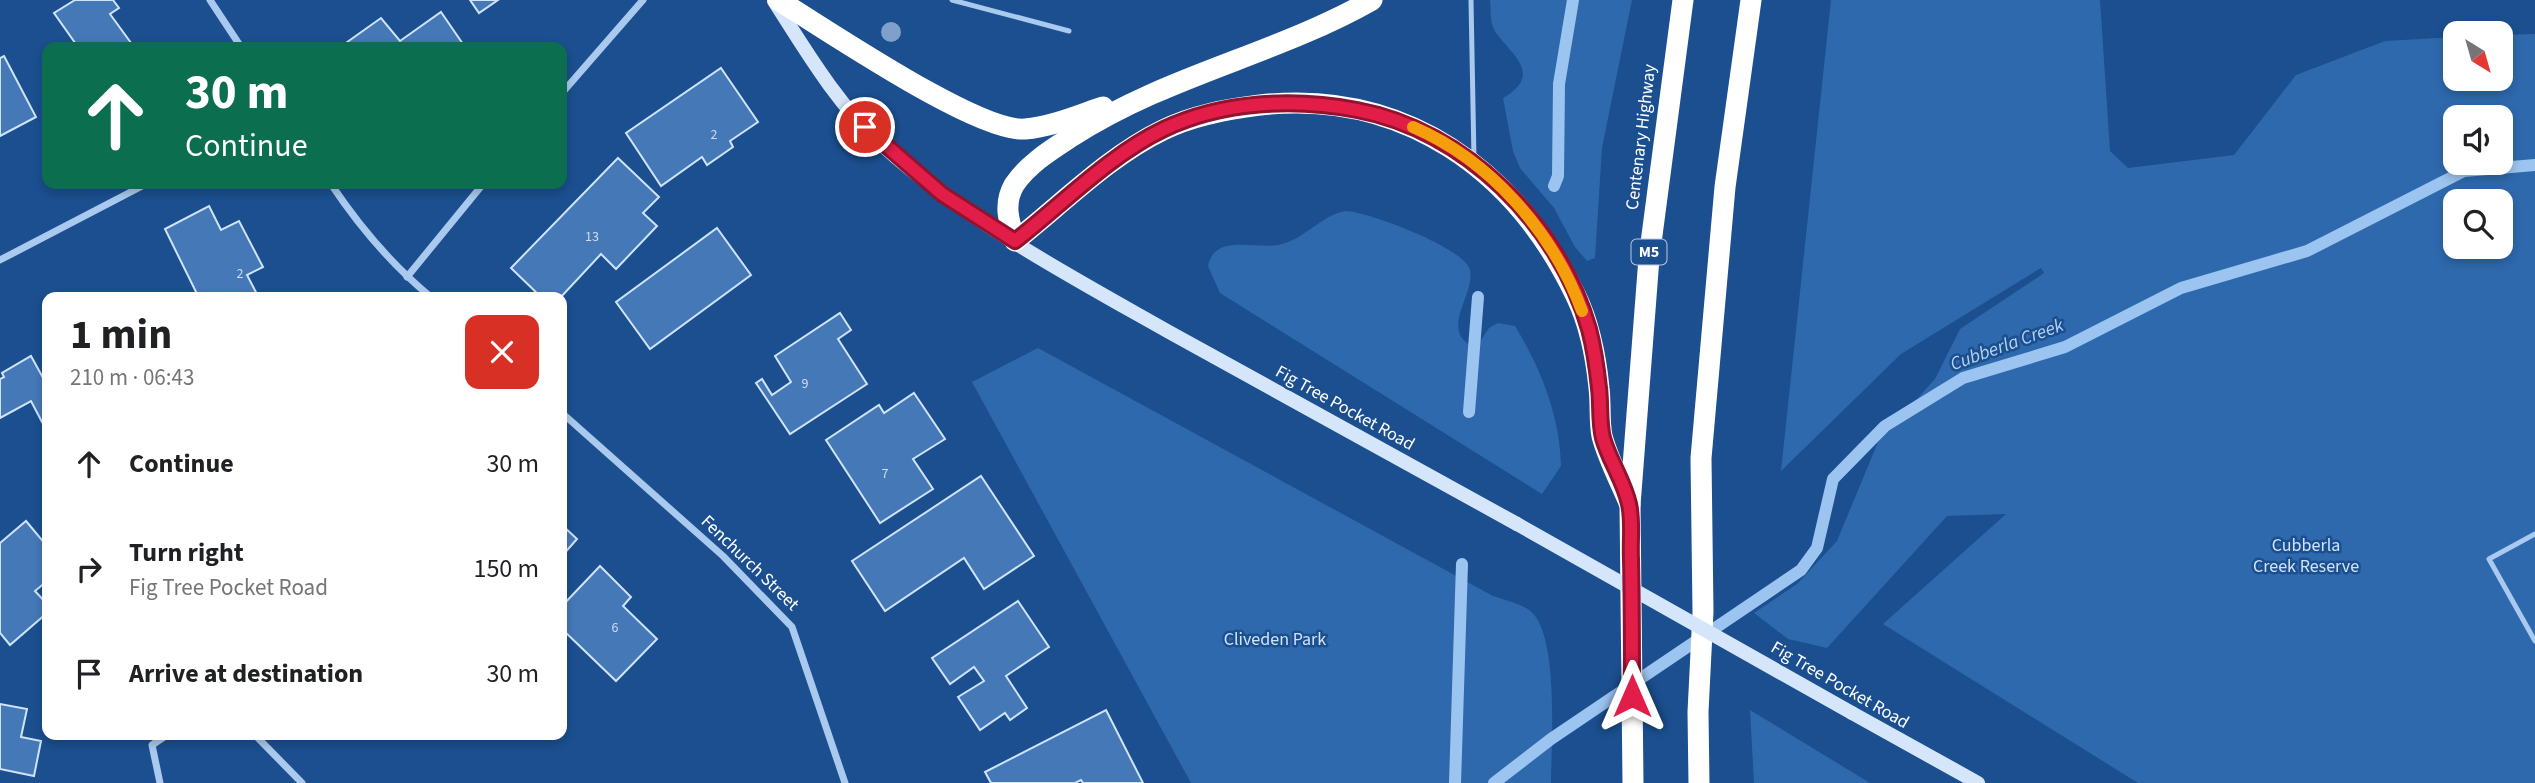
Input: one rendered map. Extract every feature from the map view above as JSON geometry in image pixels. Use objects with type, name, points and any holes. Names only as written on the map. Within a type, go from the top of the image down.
[{"type":"highway","points":[[778,0],[965,112],[1000,126],[1026,129],[1152,92],[1317,29],[1372,0]]},
{"type":"highway","name":"Centenary Highway","points":[[1633,783],[1630,505],[1648,258],[1683,0]]},
{"type":"highway","points":[[1699,783],[1698,712],[1703,612],[1701,458],[1725,187],[1751,0]]},
{"type":"highway","points":[[1152,92],[1077,133],[1036,161],[1021,176],[1008,200],[1007,216],[1015,241],[1134,146],[1164,129],[1195,117],[1245,107],[1305,103],[1386,115],[1433,136],[1474,163],[1514,202],[1543,238],[1577,299],[1589,329],[1595,360],[1602,436],[1630,505]]},
{"type":"main road","name":"Fig Tree Pocket Road","points":[[773,0],[818,72],[880,143],[942,194],[1059,271],[1517,524],[1965,779],[1978,783]]},
{"type":"street","points":[[210,0],[238,42]]},
{"type":"street","points":[[567,87],[643,0]]},
{"type":"street","points":[[0,260],[136,189]]},
{"type":"street","points":[[334,189],[345,206],[407,277],[425,292]]},
{"type":"street","points":[[407,277],[479,189]]},
{"type":"street","name":"Fenchurch Street","points":[[567,417],[723,556],[792,627],[845,783]]},
{"type":"street","points":[[160,740],[152,745],[160,783]]},
{"type":"street","points":[[260,740],[302,783]]},
{"type":"lane","points":[[952,0],[1069,31]]},
{"type":"lane","points":[[1471,0],[1474,163]]},
{"type":"lane","points":[[2535,534],[2488,559],[2535,641]]},
{"type":"green space","points":[[1490,0],[1632,0],[1602,148],[1595,258],[1587,261],[1575,247],[1554,208],[1520,168],[1513,151],[1503,98],[1516,88],[1522,79],[1522,70],[1519,61],[1493,27]]},
{"type":"green space","name":"Cubberla Creek Reserve","points":[[1831,0],[2100,0],[2110,151],[2128,168],[2234,155],[2296,75],[2385,41],[2443,38],[2443,91],[2513,91],[2513,35],[2535,34],[2535,783],[2138,783],[1883,624],[2006,514],[1947,516],[1827,648],[1788,639],[1754,613],[1797,584],[1837,541],[1878,442],[1935,379],[1960,329],[2044,273],[2041,268],[1901,354],[1781,471]]},
{"type":"green space","points":[[1346,211],[1394,224],[1435,242],[1464,261],[1470,270],[1470,280],[1458,329],[1462,338],[1470,345],[1479,343],[1489,328],[1498,323],[1515,326],[1541,376],[1553,411],[1560,447],[1561,466],[1542,494],[1220,293],[1208,266],[1218,250],[1226,246],[1268,246],[1288,242],[1328,217]]},
{"type":"green space","name":"Cliveden Park","points":[[1038,348],[1493,596],[1529,610],[1539,622],[1550,664],[1551,783],[1191,783],[972,382]]},
{"type":"green space","points":[[1750,710],[1870,783],[1754,783]]},
{"type":"building","points":[[75,0],[113,0],[119,8],[110,14],[130,42],[74,42],[54,13]]},
{"type":"building","points":[[470,0],[498,0],[479,13]]},
{"type":"building","points":[[441,12],[462,42],[347,42],[381,18],[400,41]]},
{"type":"building","points":[[4,56],[36,117],[0,136],[0,58]]},
{"type":"building","points":[[721,68],[758,122],[730,141],[733,147],[707,165],[702,157],[661,186],[626,133]]},
{"type":"building","points":[[618,158],[659,197],[643,213],[657,226],[616,269],[601,254],[566,292],[536,292],[511,268]]},
{"type":"building","points":[[209,206],[221,230],[239,221],[263,267],[247,275],[256,292],[196,292],[165,229]]},
{"type":"building","points":[[717,228],[751,275],[650,349],[616,302]]},
{"type":"building","points":[[840,313],[851,330],[838,339],[867,384],[790,434],[756,383],[762,379],[772,395],[791,382],[775,356]]},
{"type":"building","points":[[31,356],[42,376],[42,422],[31,401],[0,418],[0,379],[4,377],[2,373]]},
{"type":"building","points":[[914,393],[945,439],[913,459],[933,489],[880,523],[826,440],[879,405],[884,413]]},
{"type":"building","points":[[981,476],[1034,556],[984,589],[964,558],[885,611],[852,561]]},
{"type":"building","points":[[26,521],[42,540],[42,585],[35,591],[42,599],[42,617],[10,645],[0,633],[0,543]]},
{"type":"building","points":[[567,530],[577,539],[567,550]]},
{"type":"building","points":[[600,566],[631,597],[623,606],[657,639],[616,681],[567,634],[567,601]]},
{"type":"building","points":[[1018,601],[1049,647],[1006,676],[1027,708],[1010,720],[1005,713],[980,730],[958,697],[984,681],[974,667],[950,684],[932,658]]},
{"type":"building","points":[[0,704],[27,709],[21,737],[41,741],[34,776],[0,769]]},
{"type":"building","points":[[1106,710],[1143,783],[1083,783],[1081,780],[1075,783],[991,783],[985,772]]},
{"type":"waterway","points":[[1554,186],[1558,176],[1559,84],[1573,0]]},
{"type":"waterway","name":"Cubberla Creek","points":[[1494,783],[1551,739],[1801,570],[1817,548],[1833,479],[1885,426],[1963,378],[2065,347],[2181,288],[2307,251],[2464,171],[2535,165]]},
{"type":"waterway","points":[[1469,412],[1478,297]]},
{"type":"waterway","points":[[1455,783],[1462,564]]},
{"type":"slow traffic","points":[[1413,127],[1466,156],[1514,202],[1561,266],[1582,311]]},
{"type":"route","points":[[865,127],[880,143],[942,194],[1015,241],[1134,146],[1164,129],[1220,111],[1282,103],[1343,107],[1386,115],[1433,136],[1466,156],[1514,202],[1543,238],[1561,266],[1589,329],[1599,388],[1602,436],[1630,505],[1632,696]]}]
